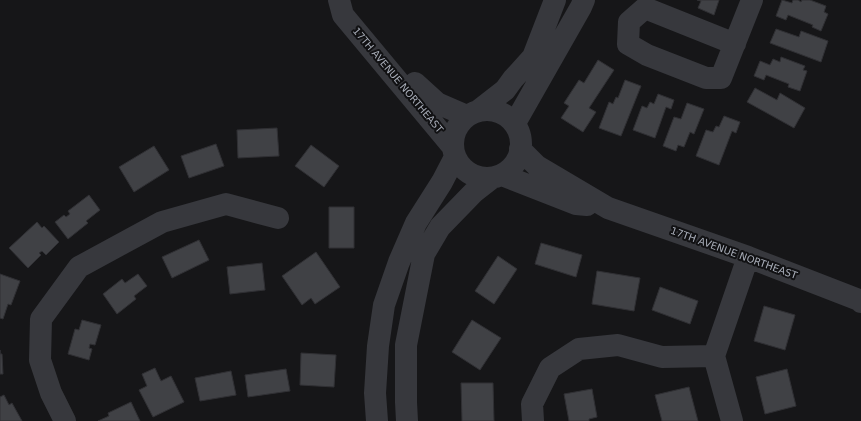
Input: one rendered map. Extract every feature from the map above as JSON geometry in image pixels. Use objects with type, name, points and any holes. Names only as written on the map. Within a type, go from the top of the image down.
[{"type":"street","points":[[377,421],[375,393],[378,346],[384,305],[399,262],[416,223],[442,182],[454,152],[454,134],[456,129],[459,124],[472,113],[505,90],[533,57],[555,0]]},
{"type":"street","points":[[515,123],[584,0]]},
{"type":"street","points":[[735,44],[645,8],[629,22],[628,44],[647,55],[706,78],[721,78],[735,44],[752,0]]},
{"type":"street","name":"17TH AVENUE NORTHEAST","points":[[341,7],[437,103],[472,113]]},
{"type":"street","name":"17TH AVENUE NORTHEAST","points":[[341,7],[454,152]]},
{"type":"street","points":[[407,421],[406,345],[424,254],[440,227],[474,192],[511,168],[517,160],[520,149],[520,139],[515,123],[501,113],[489,110],[472,113]]},
{"type":"street","name":"17TH AVENUE NORTHEAST","points":[[520,149],[537,166],[608,208],[748,257],[860,300]]},
{"type":"street","points":[[454,152],[461,168],[470,174],[481,178],[497,176]]},
{"type":"street","name":"17TH AVENUE NORTHEAST","points":[[497,176],[576,204],[608,208]]},
{"type":"street","points":[[64,421],[51,393],[40,360],[41,319],[79,267],[162,222],[226,204],[278,218]]},
{"type":"street","points":[[732,421],[714,356],[748,257]]},
{"type":"street","points":[[533,421],[532,404],[550,368],[578,349],[618,344],[662,357],[714,356]]},
{"type":"building","points":[[697,0],[719,0],[714,15],[698,8],[701,1]]},
{"type":"building","points":[[782,0],[792,3],[793,0],[798,0],[801,2],[802,0],[810,0],[826,6],[824,12],[828,14],[821,31],[812,27],[813,25],[788,15],[786,20],[776,16]]},
{"type":"building","points":[[776,29],[799,37],[801,31],[828,41],[821,62],[770,43]]},
{"type":"building","points":[[781,57],[805,66],[803,70],[807,71],[800,91],[788,87],[789,84],[766,75],[764,80],[754,76],[760,61],[770,65],[773,59],[780,62]]},
{"type":"building","points":[[598,60],[614,70],[589,108],[596,112],[583,132],[561,118],[569,106],[564,103],[579,80],[584,83]]},
{"type":"building","points":[[625,80],[641,86],[621,136],[599,128],[609,102],[613,104],[616,97],[618,98]]},
{"type":"building","points":[[755,88],[777,100],[780,93],[805,108],[794,128],[747,102]]},
{"type":"building","points":[[658,94],[674,100],[671,109],[666,107],[655,138],[633,130],[642,106],[647,108],[650,102],[654,104]]},
{"type":"building","points":[[687,103],[704,109],[694,134],[690,132],[684,147],[678,145],[676,151],[663,146],[674,117],[681,119]]},
{"type":"building","points":[[724,116],[740,122],[736,133],[732,131],[719,165],[696,156],[706,130],[713,132],[716,126],[719,127]]},
{"type":"building","points":[[277,128],[279,156],[238,158],[237,130]]},
{"type":"building","points":[[216,144],[224,166],[189,178],[181,156]]},
{"type":"building","points":[[311,145],[339,166],[324,187],[295,166]]},
{"type":"building","points":[[154,146],[169,170],[134,192],[119,167]]},
{"type":"building","points":[[89,195],[100,210],[86,221],[88,223],[68,239],[55,222],[64,215],[66,217],[70,214],[68,211]]},
{"type":"building","points":[[329,207],[354,207],[354,248],[329,248]]},
{"type":"building","points":[[37,222],[42,228],[44,226],[59,242],[46,255],[42,251],[39,253],[41,255],[28,268],[9,248]]},
{"type":"building","points":[[199,240],[209,260],[172,278],[162,257]]},
{"type":"building","points":[[541,243],[582,255],[576,277],[535,264]]},
{"type":"building","points":[[316,252],[340,287],[315,304],[311,298],[302,305],[282,276]]},
{"type":"building","points":[[498,256],[517,269],[494,304],[475,291]]},
{"type":"building","points":[[262,263],[265,290],[230,294],[227,267]]},
{"type":"building","points":[[597,271],[640,278],[634,311],[592,304]]},
{"type":"building","points":[[0,274],[20,281],[11,305],[8,304],[3,319],[0,318]]},
{"type":"building","points":[[138,274],[147,286],[134,296],[136,299],[117,314],[103,294],[122,279],[125,283]]},
{"type":"building","points":[[660,287],[698,301],[690,324],[652,310]]},
{"type":"building","points":[[764,306],[795,315],[785,350],[754,341]]},
{"type":"building","points":[[82,320],[101,325],[95,345],[90,344],[89,348],[92,349],[89,360],[68,354],[75,329],[79,330]]},
{"type":"building","points":[[472,320],[501,338],[480,370],[452,352]]},
{"type":"building","points":[[301,353],[336,355],[334,387],[300,385]]},
{"type":"building","points":[[0,354],[2,354],[3,374],[0,374]]},
{"type":"building","points":[[155,368],[161,381],[171,376],[184,402],[153,417],[139,390],[147,386],[142,374]]},
{"type":"building","points":[[286,369],[290,391],[248,397],[245,375]]},
{"type":"building","points":[[787,369],[796,406],[765,414],[756,377]]},
{"type":"building","points":[[231,371],[236,395],[200,401],[195,378]]},
{"type":"building","points":[[461,383],[493,383],[494,421],[462,421]]},
{"type":"building","points":[[689,387],[698,421],[662,421],[655,395]]},
{"type":"building","points":[[592,389],[597,417],[589,419],[589,421],[569,421],[564,394]]},
{"type":"building","points":[[4,395],[9,405],[12,403],[22,421],[0,421],[0,397]]},
{"type":"building","points":[[131,402],[140,421],[98,421],[109,416],[108,413]]}]
